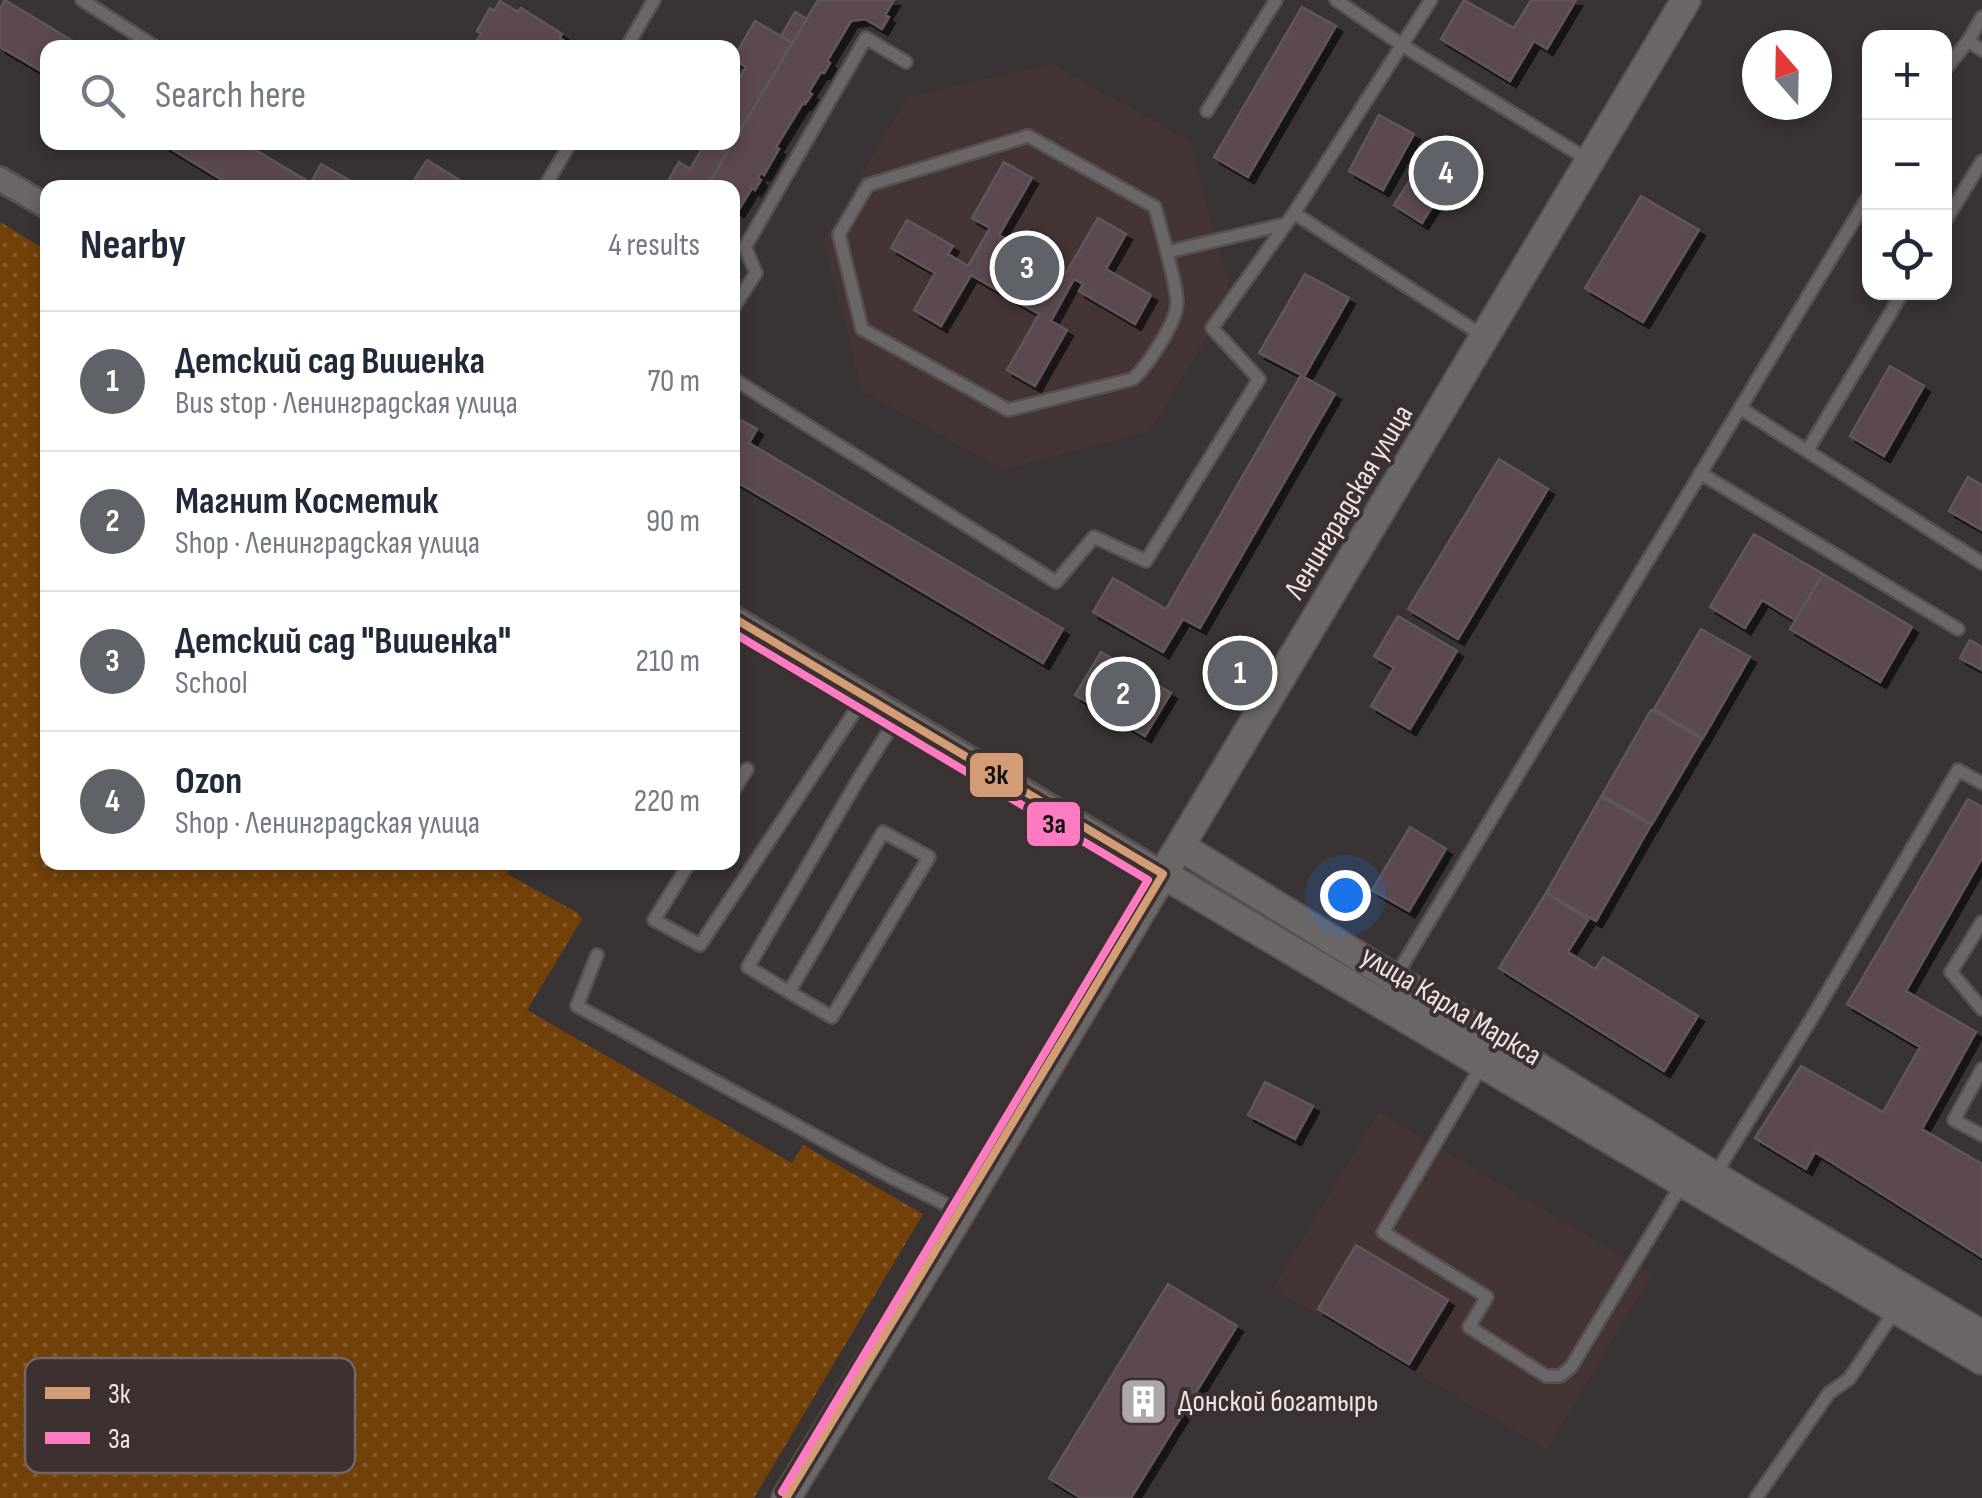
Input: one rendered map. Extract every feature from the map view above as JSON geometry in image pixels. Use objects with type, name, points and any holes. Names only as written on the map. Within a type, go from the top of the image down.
[{"type":"street","name":"Ленинградская улица","points":[[1181,847],[1688,0]]},
{"type":"street","points":[[789,1498],[1591,162]]},
{"type":"street","points":[[0,179],[40,202]]},
{"type":"street","name":"улица Карла Маркса","points":[[740,622],[1982,1360]]},
{"type":"street","name":"улица Карла Маркса","points":[[1181,847],[1714,1176],[1982,1336]]},
{"type":"street","points":[[789,1498],[1164,875]]},
{"type":"lane","points":[[82,0],[144,40]]},
{"type":"lane","points":[[631,40],[654,0]]},
{"type":"lane","points":[[1207,111],[1276,0]]},
{"type":"lane","points":[[1336,0],[1591,162]]},
{"type":"lane","points":[[740,383],[1056,582],[1094,537],[1146,561],[1259,379],[1212,328],[1290,219],[1431,0]]},
{"type":"lane","points":[[1952,61],[1982,17]]},
{"type":"lane","points":[[740,298],[756,273],[745,247],[866,38],[906,62]]},
{"type":"lane","points":[[1968,41],[1982,50]]},
{"type":"lane","points":[[1028,136],[1155,207],[1168,252],[1177,304],[1174,317],[1133,379],[1008,410],[862,329],[839,234],[868,185],[1028,136]]},
{"type":"lane","points":[[549,180],[566,150]]},
{"type":"lane","points":[[1952,210],[1982,161]]},
{"type":"lane","points":[[1394,978],[1862,207]]},
{"type":"lane","points":[[1168,252],[1290,219],[1486,337]]},
{"type":"lane","points":[[1807,451],[1898,300]]},
{"type":"lane","points":[[1740,408],[1982,563]]},
{"type":"lane","points":[[1700,473],[1958,629]]},
{"type":"lane","points":[[685,870],[654,920],[700,945],[865,696]]},
{"type":"lane","points":[[788,992],[883,832],[929,857],[832,1017],[788,992],[748,967],[898,716]]},
{"type":"lane","points":[[740,781],[747,770]]},
{"type":"lane","points":[[1714,1176],[1816,1013],[1958,770],[1982,783]]},
{"type":"lane","points":[[1982,922],[1952,972],[1982,1009]]},
{"type":"lane","points":[[596,955],[577,1006],[961,1212]]},
{"type":"lane","points":[[1483,1063],[1383,1232],[1487,1297],[1469,1328],[1546,1376],[1560,1376],[1571,1367],[1683,1182]]},
{"type":"lane","points":[[1982,1070],[1954,1120],[1982,1135]]},
{"type":"lane","points":[[1756,1498],[1829,1393],[1849,1379],[1896,1309]]},
{"type":"shaded area","points":[[1052,64],[1190,141],[1232,296],[1150,431],[1003,470],[861,390],[823,240],[908,97]]},
{"type":"shaded area","points":[[0,222],[40,247],[40,870],[509,870],[507,874],[582,919],[527,1010],[792,1163],[803,1145],[923,1214],[754,1498],[0,1498]]},
{"type":"shaded area","points":[[1379,1112],[1652,1274],[1547,1450],[1273,1288]]},
{"type":"building","points":[[5,0],[71,40],[40,40],[40,70],[0,47],[0,9]]},
{"type":"building","points":[[818,0],[894,0],[882,29],[865,19],[851,21],[827,61],[830,63],[809,92],[812,94],[776,147],[779,149],[764,175],[761,172],[761,180],[740,208],[740,180],[711,180],[729,150],[740,150],[740,131]]},
{"type":"building","points":[[1464,0],[1514,28],[1531,0],[1576,0],[1547,49],[1534,41],[1510,81],[1441,39]]},
{"type":"building","points":[[500,1],[518,12],[521,8],[562,34],[563,40],[477,40],[481,34],[477,31],[490,8],[494,11]]},
{"type":"building","points":[[1302,7],[1336,26],[1248,177],[1214,157]]},
{"type":"building","points":[[795,12],[807,19],[792,43],[781,36]]},
{"type":"building","points":[[755,21],[792,43],[740,131],[740,77],[746,67],[740,63],[740,47]]},
{"type":"building","points":[[1379,115],[1414,134],[1383,190],[1349,171]]},
{"type":"building","points":[[173,150],[255,150],[306,180],[222,180]]},
{"type":"building","points":[[701,150],[729,150],[711,180],[669,180],[679,162],[690,169]]},
{"type":"building","points":[[1428,152],[1456,169],[1422,223],[1394,205]]},
{"type":"building","points":[[427,160],[459,180],[414,180]]},
{"type":"building","points":[[1004,162],[1032,178],[999,235],[1066,273],[1098,218],[1126,234],[1106,269],[1151,295],[1135,324],[1079,291],[1083,284],[1074,279],[1051,321],[1067,330],[1035,386],[1007,370],[1039,314],[971,275],[941,326],[914,310],[935,273],[891,248],[907,220],[953,246],[948,254],[968,266],[990,228],[972,218]]},
{"type":"building","points":[[321,164],[349,180],[312,180]]},
{"type":"building","points":[[1641,196],[1699,230],[1643,322],[1585,288]]},
{"type":"building","points":[[1305,274],[1349,298],[1304,377],[1335,394],[1200,628],[1183,619],[1163,652],[1093,612],[1113,578],[1166,609],[1301,375],[1259,353]]},
{"type":"building","points":[[1890,366],[1924,386],[1884,456],[1850,436]]},
{"type":"building","points":[[740,419],[757,429],[749,443],[1063,629],[1043,663],[740,484]]},
{"type":"building","points":[[1499,459],[1548,489],[1458,639],[1408,609]]},
{"type":"building","points":[[1968,477],[1982,485],[1982,530],[1949,511]]},
{"type":"building","points":[[1754,534],[1823,574],[1795,620],[1762,600],[1745,628],[1710,607]]},
{"type":"building","points":[[1823,574],[1912,627],[1880,682],[1790,629]]},
{"type":"building","points":[[1398,616],[1457,651],[1410,729],[1371,706],[1394,668],[1374,656]]},
{"type":"building","points":[[1701,629],[1750,657],[1703,738],[1654,709]]},
{"type":"building","points":[[1970,640],[1982,647],[1982,670],[1960,658]]},
{"type":"building","points":[[1101,652],[1171,693],[1145,736],[1075,695]]},
{"type":"building","points":[[1651,710],[1702,739],[1652,824],[1602,795]]},
{"type":"building","points":[[1601,797],[1651,825],[1596,921],[1546,893]]},
{"type":"building","points":[[1968,799],[1982,807],[1982,858],[1906,991],[1976,1032],[1922,1129],[1982,1164],[1982,1257],[1815,1152],[1806,1169],[1755,1138],[1801,1066],[1883,1112],[1920,1047],[1847,1004]]},
{"type":"building","points":[[1410,827],[1446,849],[1409,911],[1372,890]]},
{"type":"building","points":[[1546,893],[1588,920],[1568,952],[1595,969],[1603,957],[1698,1016],[1664,1071],[1499,968]]},
{"type":"building","points":[[1265,1082],[1313,1106],[1295,1139],[1248,1115]]},
{"type":"building","points":[[1356,1245],[1448,1300],[1409,1364],[1318,1309]]},
{"type":"building","name":"Донской богатырь","points":[[1168,1284],[1237,1326],[1131,1498],[1081,1498],[1049,1478]]},
{"type":"transit line","name":"3к","points":[[740,622],[1163,874],[786,1498]]},
{"type":"transit line","name":"3а","points":[[740,637],[1148,880],[782,1492]]},
{"type":"place","name":"Ozon","points":[[1446,173]]},
{"type":"place","name":"Детский сад \"Вишенка\"","points":[[1027,268]]},
{"type":"place","name":"Детский сад Вишенка","points":[[1240,673]]},
{"type":"place","name":"Магнит Косметик","points":[[1123,694]]},
{"type":"place","name":"Донской богатырь","points":[[1143,1402]]}]
